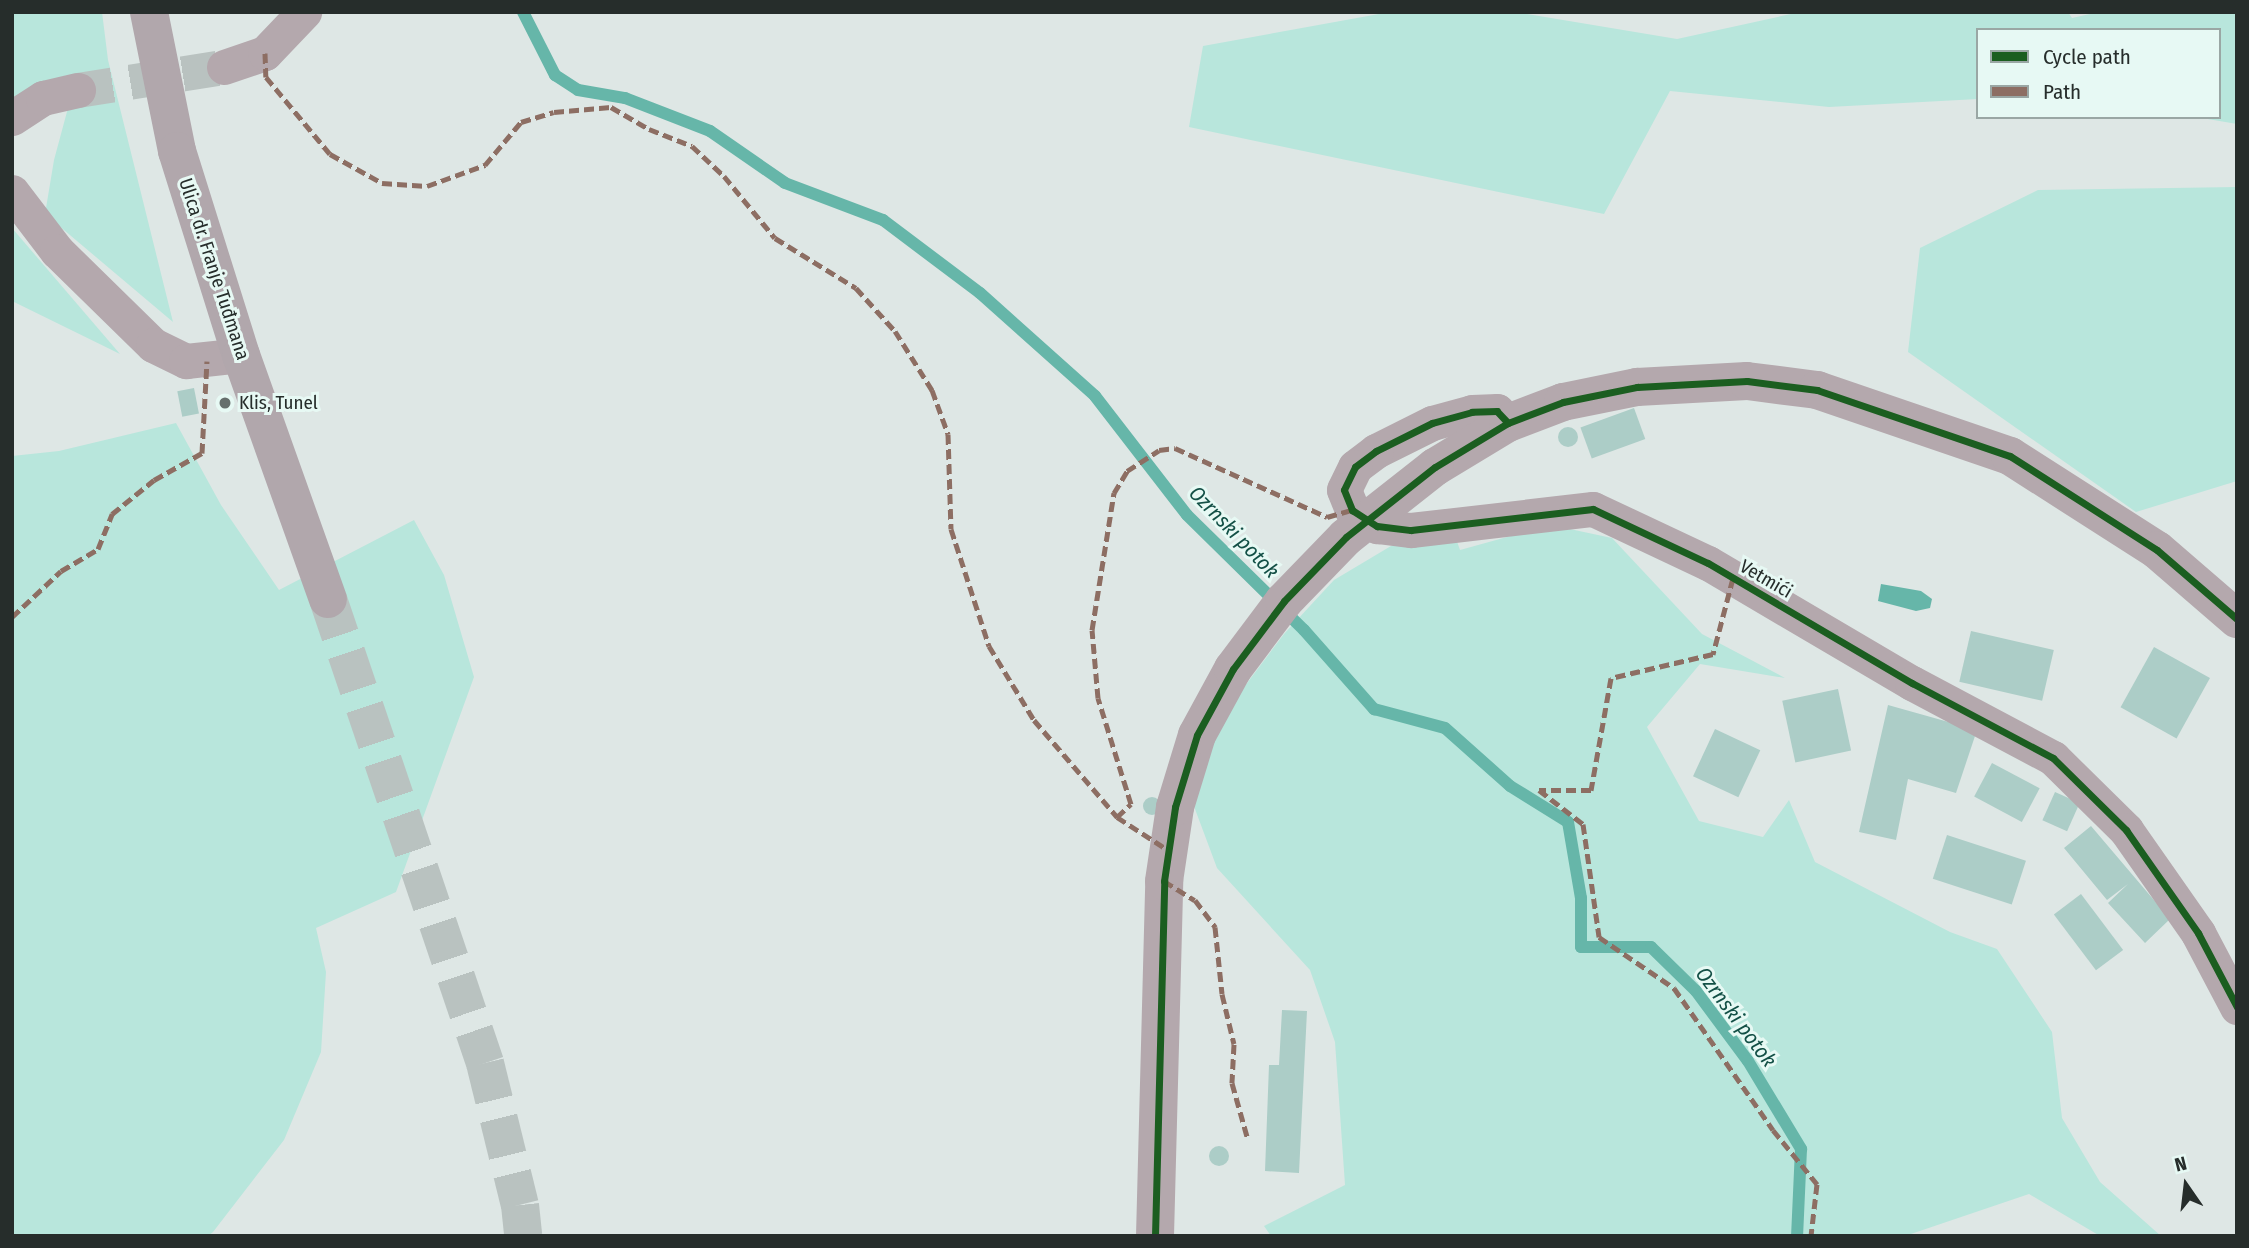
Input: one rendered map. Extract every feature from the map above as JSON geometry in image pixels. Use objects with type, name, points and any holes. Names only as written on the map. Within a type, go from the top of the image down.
[{"type":"main road","name":"Ulica dr. Franje Tuđmana","points":[[149,12],[177,151],[242,355],[328,599]]},
{"type":"street","points":[[224,67],[265,52],[304,12]]},
{"type":"street","points":[[12,118],[43,98],[78,90]]},
{"type":"street","points":[[12,192],[18,205],[57,251],[153,345],[186,361],[242,355]]},
{"type":"street","points":[[1155,1236],[1164,881],[1175,807],[1197,735],[1233,669],[1284,601],[1346,537],[1435,467],[1508,423],[1563,402],[1637,387],[1747,381],[1817,390],[2010,456],[2157,551],[2237,619]]},
{"type":"street","name":"Vetmići","points":[[1508,423],[1497,411],[1472,412],[1433,424],[1376,451],[1354,467],[1344,490],[1352,510],[1377,526],[1410,530],[1593,509],[1708,563],[1912,682],[2053,758],[2126,830],[2198,933],[2237,1007]]},
{"type":"shaded area","points":[[12,12],[102,12],[108,60],[173,322],[45,214],[54,160],[75,82],[12,105]]},
{"type":"shaded area","points":[[1390,12],[1515,12],[1677,39],[1800,12],[2068,12],[2072,18],[2099,12],[2237,12],[2237,124],[2208,119],[2221,119],[2221,28],[1976,28],[1976,99],[1829,107],[1670,91],[1604,214],[1189,127],[1203,46]]},
{"type":"shaded area","points":[[2237,187],[2237,481],[2136,512],[1908,352],[1920,248],[2038,190]]},
{"type":"shaded area","points":[[12,228],[120,354],[12,301]]},
{"type":"shaded area","points":[[176,423],[221,505],[279,590],[414,520],[444,575],[474,677],[396,892],[316,928],[326,972],[321,1052],[284,1140],[213,1232],[208,1236],[12,1236],[12,456],[59,451]]},
{"type":"shaded area","points":[[1551,525],[1612,538],[1702,634],[1785,678],[1700,664],[1647,727],[1699,821],[1763,837],[1789,800],[1815,862],[1950,932],[1997,949],[2052,1032],[2062,1118],[2100,1182],[2161,1236],[2100,1236],[2029,1194],[1905,1236],[1271,1236],[1264,1226],[1345,1185],[1335,1042],[1310,970],[1217,868],[1192,801],[1207,751],[1238,695],[1284,634],[1334,580],[1391,546],[1454,533],[1460,550]]},
{"type":"shaded area","points":[[1881,584],[1921,591],[1932,599],[1930,608],[1916,611],[1878,601]]},
{"type":"building","points":[[194,388],[199,414],[182,417],[177,391]]},
{"type":"building","points":[[1634,408],[1645,439],[1592,459],[1580,427]]},
{"type":"building","points":[[1568,427],[1575,430],[1578,437],[1575,444],[1568,447],[1561,444],[1558,437],[1561,430]]},
{"type":"building","points":[[1971,631],[2054,650],[2042,701],[1959,682]]},
{"type":"building","points":[[2154,647],[2210,678],[2177,738],[2121,707]]},
{"type":"building","points":[[1838,689],[1851,751],[1795,762],[1782,701]]},
{"type":"building","points":[[1888,705],[1977,730],[1956,793],[1908,779],[1896,840],[1859,832]]},
{"type":"building","points":[[1715,729],[1760,750],[1738,797],[1693,776]]},
{"type":"building","points":[[1992,763],[2040,788],[2022,822],[1974,797]]},
{"type":"building","points":[[2055,792],[2080,803],[2067,831],[2042,820]]},
{"type":"building","points":[[1152,797],[1158,800],[1161,806],[1158,812],[1152,815],[1146,812],[1143,806],[1146,800]]},
{"type":"building","points":[[2091,826],[2170,919],[2145,943],[2108,903],[2128,884],[2107,900],[2064,848]]},
{"type":"building","points":[[1947,835],[2026,861],[2012,904],[1933,879]]},
{"type":"building","points":[[2081,894],[2123,950],[2096,970],[2054,914]]},
{"type":"building","points":[[1282,1010],[1307,1011],[1299,1173],[1265,1171],[1269,1065],[1279,1065]]},
{"type":"building","points":[[1219,1146],[1226,1149],[1229,1156],[1226,1163],[1219,1166],[1212,1163],[1209,1156],[1212,1149]]},
{"type":"waterway","name":"Ozrnski potok","points":[[523,12],[555,75],[578,90],[625,98],[710,131],[785,183],[883,220],[980,293],[1095,396],[1187,515],[1304,630],[1374,709],[1445,728],[1510,786],[1568,822],[1581,898],[1581,947],[1651,947],[1696,991],[1748,1061],[1801,1149],[1797,1236]]},
{"type":"tunnel","points":[[78,90],[224,67]]},
{"type":"tunnel","points":[[328,599],[485,1063],[520,1205],[523,1236]]},
{"type":"marked path","points":[[265,53],[266,77],[330,154],[382,183],[427,186],[485,165],[521,122],[554,112],[611,107],[649,129],[692,146],[724,176],[775,238],[856,288],[895,331],[932,390],[948,434],[951,529],[989,646],[1034,720],[1117,817],[1168,850]]},
{"type":"marked path","points":[[12,617],[61,571],[98,549],[112,514],[154,480],[202,453],[207,361]]},
{"type":"marked path","points":[[1117,817],[1131,804],[1098,698],[1092,630],[1114,493],[1127,471],[1159,450],[1175,448],[1327,517],[1352,510]]},
{"type":"marked path","points":[[1733,578],[1713,654],[1611,678],[1591,790],[1539,790],[1583,824],[1599,937],[1674,988],[1773,1130],[1817,1184],[1811,1236]]},
{"type":"marked path","points":[[1164,881],[1195,900],[1215,927],[1222,994],[1234,1044],[1232,1083],[1248,1140]]},
{"type":"cycle path","points":[[1155,1236],[1164,881],[1175,807],[1197,735],[1233,669],[1284,601],[1346,537],[1435,467],[1508,423],[1563,402],[1637,387],[1747,381],[1817,390],[2010,456],[2157,550],[2237,619]]},
{"type":"cycle path","points":[[1508,423],[1497,411],[1472,412],[1432,423],[1376,451],[1355,467],[1344,490],[1352,510],[1377,526],[1411,530],[1593,509],[1708,563],[1912,683],[2053,758],[2126,830],[2198,933],[2237,1007]]},
{"type":"place","name":"Klis, Tunel","points":[[225,403]]}]
